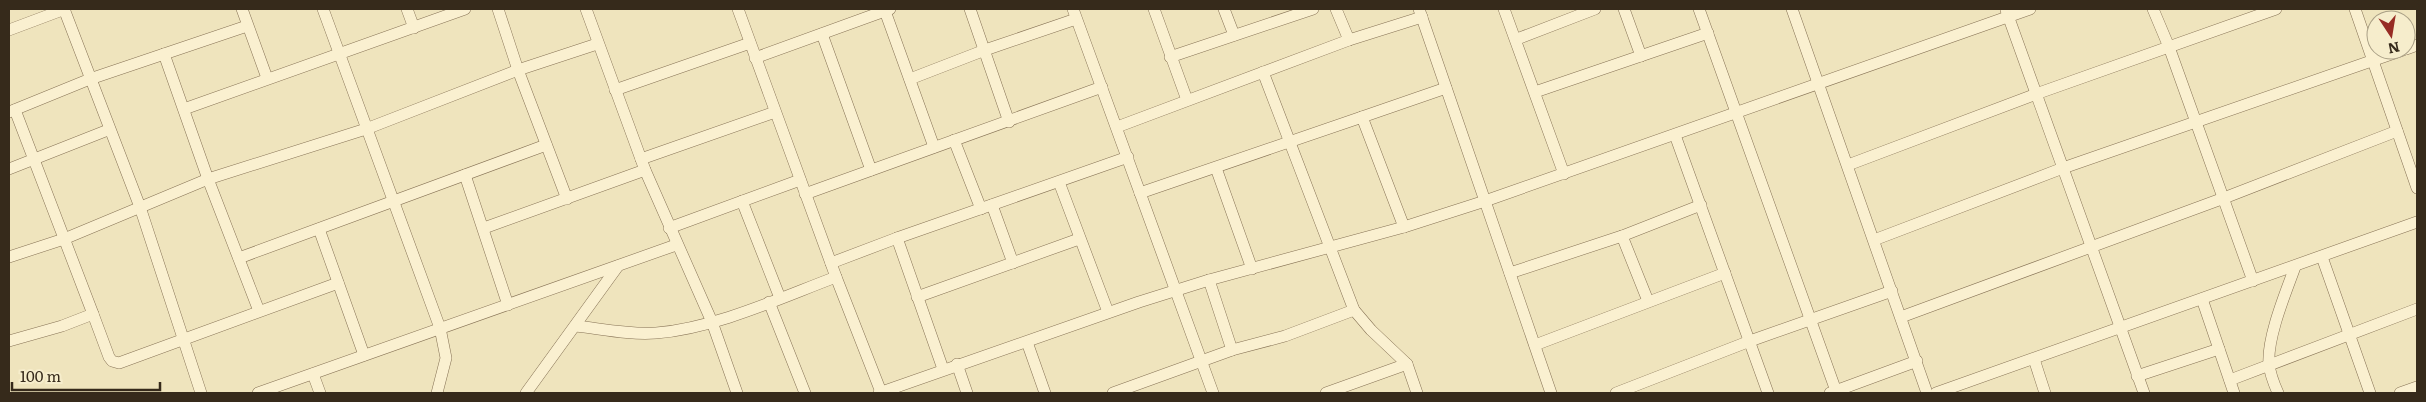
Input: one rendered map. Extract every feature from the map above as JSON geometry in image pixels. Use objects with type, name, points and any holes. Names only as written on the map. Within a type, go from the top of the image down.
[{"type":"street","points":[[9,30],[64,9],[108,130],[140,208],[202,393]]},
{"type":"street","points":[[242,9],[267,78]]},
{"type":"street","points":[[322,9],[440,328],[446,358],[437,393]]},
{"type":"street","points":[[407,9],[414,28]]},
{"type":"street","points":[[184,108],[465,9]]},
{"type":"street","points":[[498,9],[518,70],[567,199]]},
{"type":"street","points":[[586,9],[597,44],[643,165],[676,245],[712,322],[737,393]]},
{"type":"street","points":[[738,9],[880,393],[957,364],[1027,342],[1108,312],[1209,280],[1404,227],[1564,174],[1738,112],[2007,12],[2030,9]]},
{"type":"street","points":[[970,9],[1009,122]]},
{"type":"street","points":[[1154,9],[1187,100]]},
{"type":"street","points":[[1224,9],[1234,35]]},
{"type":"street","points":[[1170,57],[1313,9]]},
{"type":"street","points":[[1336,9],[1349,40]]},
{"type":"street","points":[[1504,9],[1564,174]]},
{"type":"street","points":[[1516,39],[1595,9]]},
{"type":"street","points":[[1624,9],[1641,56]]},
{"type":"street","points":[[1699,9],[1738,112],[1833,392],[1917,361]]},
{"type":"street","points":[[1792,9],[1902,317],[1927,393]]},
{"type":"street","points":[[2153,9],[2196,121],[2253,281]]},
{"type":"street","points":[[1848,165],[2036,94],[2276,9]]},
{"type":"street","points":[[2355,9],[2417,188]]},
{"type":"street","points":[[756,58],[888,10],[934,147]]},
{"type":"street","points":[[2007,12],[2144,393]]},
{"type":"street","points":[[1117,127],[1421,13],[1552,393]]},
{"type":"street","points":[[910,79],[1074,14],[1213,393]]},
{"type":"street","points":[[247,26],[90,79],[12,111],[35,158],[93,314],[110,357],[115,363],[338,283]]},
{"type":"street","points":[[1535,92],[1708,33]]},
{"type":"street","points":[[822,34],[871,170]]},
{"type":"street","points":[[615,90],[750,43]]},
{"type":"street","points":[[9,257],[64,239],[208,179],[366,128],[518,70],[597,44]]},
{"type":"street","points":[[164,54],[208,179],[259,311]]},
{"type":"street","points":[[1874,240],[2062,168],[2374,61]]},
{"type":"street","points":[[1263,72],[1354,310],[1371,330],[1399,354],[1407,364],[1417,393]]},
{"type":"street","points":[[805,194],[1102,87]]},
{"type":"street","points":[[1140,193],[1446,88]]},
{"type":"street","points":[[484,228],[567,199],[643,165],[775,112]]},
{"type":"street","points":[[1362,117],[1404,227]]},
{"type":"street","points":[[9,169],[108,130]]},
{"type":"street","points":[[1902,317],[2224,198],[2397,131]]},
{"type":"street","points":[[1675,135],[1768,393]]},
{"type":"street","points":[[954,140],[1013,263]]},
{"type":"street","points":[[239,258],[546,145]]},
{"type":"street","points":[[831,263],[1128,157]]},
{"type":"street","points":[[1216,168],[1252,269]]},
{"type":"street","points":[[465,175],[508,305]]},
{"type":"street","points":[[670,228],[800,180]]},
{"type":"street","points":[[1059,182],[1108,312]]},
{"type":"street","points":[[742,201],[805,393]]},
{"type":"street","points":[[1510,274],[1622,236],[1701,205]]},
{"type":"street","points":[[1936,393],[2322,258],[2417,222]]},
{"type":"street","points":[[319,229],[364,355]]},
{"type":"street","points":[[1622,236],[1648,301]]},
{"type":"street","points":[[897,238],[943,369]]},
{"type":"street","points":[[917,297],[1079,239]]},
{"type":"street","points":[[258,393],[676,245]]},
{"type":"street","points":[[2322,258],[2370,393]]},
{"type":"street","points":[[526,393],[618,266]]},
{"type":"street","points":[[2278,393],[2269,365],[2269,355],[2283,300],[2296,267]]},
{"type":"street","points":[[1535,345],[1725,272]]},
{"type":"street","points":[[576,326],[656,333],[712,322],[836,277]]},
{"type":"street","points":[[1209,280],[1232,350]]},
{"type":"street","points":[[1616,393],[1750,341],[1892,291]]},
{"type":"street","points":[[2202,299],[2234,393]]},
{"type":"street","points":[[2230,380],[2417,309]]},
{"type":"street","points":[[1113,393],[1232,350],[1285,336],[1354,310]]},
{"type":"street","points":[[9,341],[62,326],[93,314]]},
{"type":"street","points":[[1027,342],[1045,393]]},
{"type":"street","points":[[2137,376],[2219,349]]},
{"type":"street","points":[[2034,359],[2045,393]]},
{"type":"street","points":[[957,364],[967,393]]},
{"type":"street","points":[[1326,393],[1407,364]]},
{"type":"street","points":[[313,374],[320,393]]},
{"type":"street","points":[[2400,393],[2417,387]]}]
